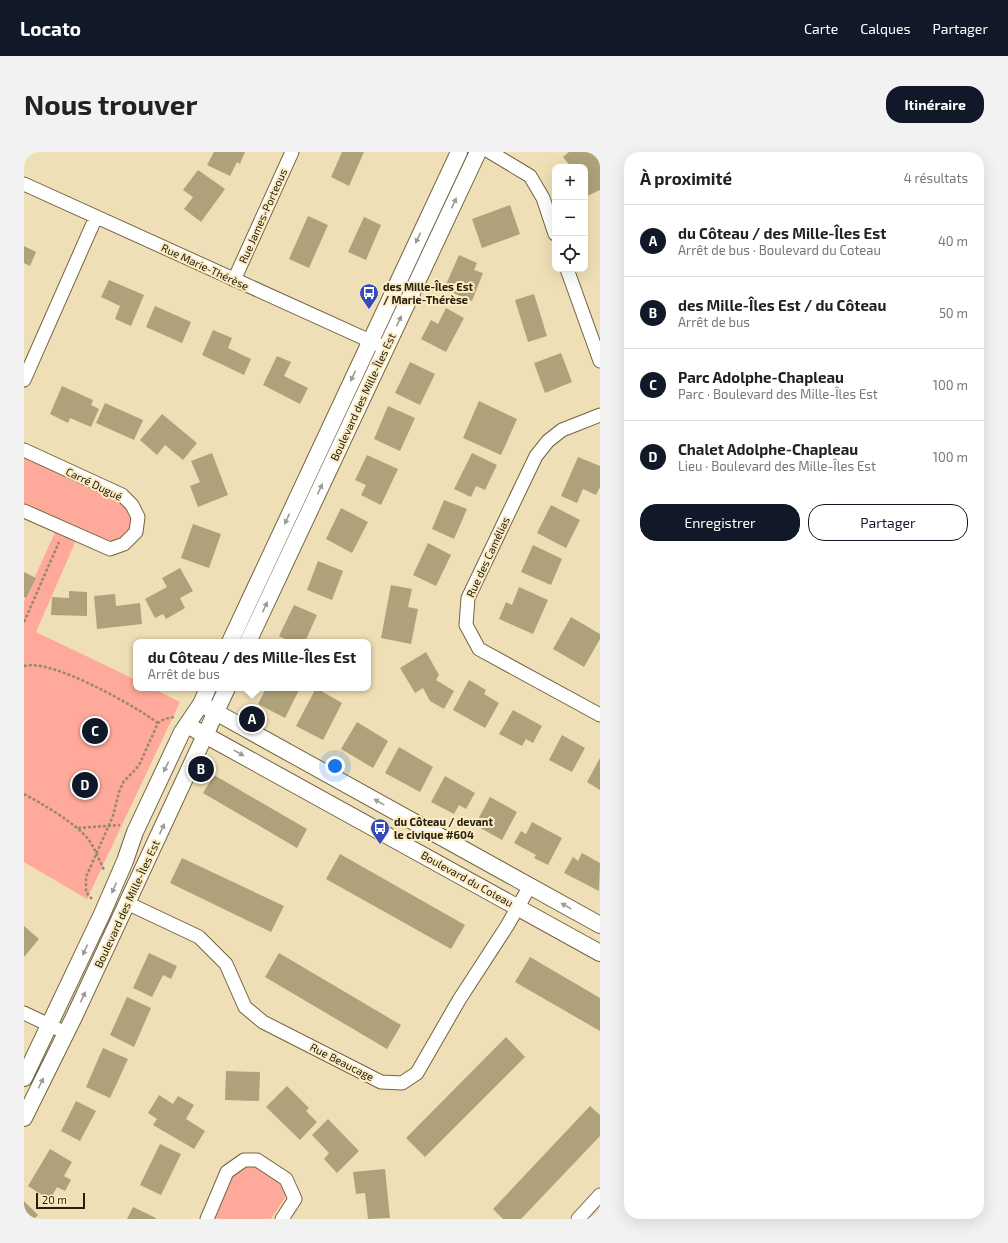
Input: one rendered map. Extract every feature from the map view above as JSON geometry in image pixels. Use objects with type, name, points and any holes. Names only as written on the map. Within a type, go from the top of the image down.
[{"type":"street","name":"Rue James-Porteous","points":[[234,280],[292,152]]},
{"type":"street","name":"Boulevard des Mille-Îles Est","points":[[231,639],[459,152]]},
{"type":"street","name":"Boulevard des Mille-Îles Est","points":[[249,639],[478,152]]},
{"type":"street","points":[[490,152],[530,176],[542,198],[552,226]]},
{"type":"street","name":"Rue Marie-Thérèse","points":[[24,184],[386,349]]},
{"type":"street","points":[[24,380],[96,217]]},
{"type":"street","points":[[568,272],[600,361]]},
{"type":"street","name":"Rue des Camélias","points":[[600,415],[562,430],[548,442],[536,456],[468,598],[466,625],[480,649],[600,715]]},
{"type":"street","name":"Carré Dugué","points":[[24,450],[122,496],[132,505],[138,517],[136,532],[124,544],[110,549],[24,511]]},
{"type":"street","name":"Boulevard des Mille-Îles Est","points":[[24,1078],[114,886],[135,832],[182,732],[183,721],[201,704],[207,691]]},
{"type":"street","name":"Boulevard des Mille-Îles Est","points":[[24,1118],[66,1033],[226,691]]},
{"type":"street","points":[[201,704],[600,925]]},
{"type":"street","name":"Boulevard du Coteau","points":[[183,721],[600,953]]},
{"type":"street","name":"Rue Beaucage","points":[[127,902],[199,936],[226,964],[245,1007],[263,1022],[381,1082],[402,1083],[417,1073],[459,1000],[518,908],[530,886]]},
{"type":"street","points":[[24,1012],[66,1033]]},
{"type":"street","points":[[207,1219],[227,1172],[244,1160],[257,1160],[286,1179],[296,1199],[282,1219]]},
{"type":"street","points":[[578,1219],[595,1209],[600,1195]]},
{"type":"path","points":[[24,622],[65,529]]},
{"type":"path","points":[[24,660],[26,666],[46,667],[67,673],[130,706],[158,723]]},
{"type":"path","points":[[93,900],[87,895],[85,883],[86,877],[109,826],[119,792],[124,781],[140,763],[158,723],[168,718],[183,721]]},
{"type":"path","points":[[24,794],[40,802],[77,828],[88,838],[106,874]]},
{"type":"path","points":[[77,828],[122,825]]},
{"type":"shaded area","points":[[24,450],[132,505],[136,532],[110,549],[24,511]]},
{"type":"shaded area","points":[[57,528],[77,538],[36,632],[133,679],[133,691],[158,691],[180,702],[87,899],[24,862],[24,601]]},
{"type":"shaded area","points":[[246,1165],[256,1167],[279,1181],[286,1196],[271,1219],[215,1218],[231,1179]]},
{"type":"building","points":[[214,152],[245,152],[240,164],[237,162],[230,176],[207,165]]},
{"type":"building","points":[[342,152],[364,152],[349,186],[331,177]]},
{"type":"building","points":[[569,152],[600,152],[600,190],[588,196],[588,164],[569,164],[563,157]]},
{"type":"building","points":[[198,170],[225,189],[201,222],[184,209],[193,197],[183,190]]},
{"type":"building","points":[[510,205],[520,234],[482,248],[472,219]]},
{"type":"building","points":[[308,216],[328,225],[309,268],[289,259]]},
{"type":"building","points":[[364,217],[381,225],[366,260],[348,252]]},
{"type":"building","points":[[24,246],[36,252],[30,266],[24,263]]},
{"type":"building","points":[[459,255],[477,263],[474,270],[483,273],[472,301],[444,289]]},
{"type":"building","points":[[109,280],[144,295],[131,326],[115,319],[120,306],[101,297]]},
{"type":"building","points":[[534,294],[547,336],[528,342],[515,300]]},
{"type":"building","points":[[155,306],[191,322],[182,343],[146,327]]},
{"type":"building","points":[[446,308],[464,318],[446,352],[421,339],[431,320],[438,324]]},
{"type":"building","points":[[213,330],[232,338],[228,348],[251,359],[244,375],[202,355]]},
{"type":"building","points":[[561,353],[572,382],[545,393],[534,363]]},
{"type":"building","points":[[277,356],[291,362],[284,376],[308,388],[300,404],[263,385]]},
{"type":"building","points":[[410,362],[435,374],[420,405],[395,393]]},
{"type":"building","points":[[62,386],[93,400],[91,405],[99,409],[91,427],[70,418],[68,423],[50,414]]},
{"type":"building","points":[[479,401],[517,419],[501,455],[463,438]]},
{"type":"building","points":[[105,403],[143,420],[134,440],[96,423]]},
{"type":"building","points":[[388,406],[415,418],[400,451],[374,439]]},
{"type":"building","points":[[162,414],[197,443],[183,460],[165,445],[157,455],[140,440]]},
{"type":"building","points":[[212,453],[228,495],[198,507],[190,486],[200,482],[191,461]]},
{"type":"building","points":[[472,453],[497,465],[485,490],[476,486],[471,497],[454,489]]},
{"type":"building","points":[[367,455],[398,469],[381,505],[361,495],[366,485],[355,480]]},
{"type":"building","points":[[578,457],[600,466],[600,487],[596,495],[583,489],[577,503],[561,496]]},
{"type":"building","points":[[444,500],[467,509],[454,539],[432,529]]},
{"type":"building","points":[[551,505],[580,520],[566,548],[537,533]]},
{"type":"building","points":[[341,508],[368,522],[352,553],[326,539]]},
{"type":"building","points":[[193,524],[221,534],[209,568],[181,558]]},
{"type":"building","points":[[428,543],[451,555],[436,586],[413,575]]},
{"type":"building","points":[[533,545],[562,559],[551,585],[521,572]]},
{"type":"building","points":[[318,561],[343,571],[332,600],[307,590]]},
{"type":"building","points":[[180,568],[193,591],[180,598],[185,608],[166,619],[163,614],[155,618],[145,599],[167,587],[162,578]]},
{"type":"building","points":[[24,572],[36,578],[26,598],[24,597]]},
{"type":"building","points":[[391,585],[412,589],[408,607],[418,609],[411,644],[381,638]]},
{"type":"building","points":[[519,587],[548,600],[533,634],[499,619],[506,602],[512,605]]},
{"type":"building","points":[[69,591],[87,592],[87,616],[51,615],[52,597],[69,598]]},
{"type":"building","points":[[115,594],[116,606],[140,603],[142,624],[97,629],[94,596]]},
{"type":"building","points":[[294,605],[317,615],[306,639],[285,639],[279,636]]},
{"type":"building","points":[[571,617],[600,634],[600,639],[584,667],[553,649]]},
{"type":"building","points":[[426,652],[439,675],[436,680],[454,691],[444,709],[430,701],[423,688],[415,693],[400,668]]},
{"type":"building","points":[[469,680],[486,690],[484,694],[499,703],[485,728],[453,710]]},
{"type":"building","points":[[264,691],[298,691],[285,718],[258,704]]},
{"type":"building","points":[[314,691],[321,691],[342,703],[323,740],[296,726]]},
{"type":"building","points":[[513,710],[542,726],[533,743],[526,739],[522,746],[499,734]]},
{"type":"building","points":[[357,722],[388,741],[373,768],[341,749]]},
{"type":"building","points":[[562,735],[585,748],[572,772],[549,760]]},
{"type":"building","points":[[399,747],[433,767],[420,792],[385,773]]},
{"type":"building","points":[[600,758],[600,790],[587,782]]},
{"type":"building","points":[[80,774],[97,783],[90,796],[73,788]]},
{"type":"building","points":[[214,775],[307,829],[297,848],[203,793]]},
{"type":"building","points":[[445,776],[475,793],[466,809],[459,805],[454,814],[431,802]]},
{"type":"building","points":[[490,797],[517,812],[502,840],[475,825]]},
{"type":"building","points":[[532,822],[562,838],[548,865],[534,858],[536,855],[514,843],[521,831],[526,834]]},
{"type":"building","points":[[582,853],[600,863],[599,891],[564,873],[573,857],[578,861]]},
{"type":"building","points":[[340,854],[465,925],[451,949],[326,879]]},
{"type":"building","points":[[182,858],[284,906],[271,932],[170,883]]},
{"type":"building","points":[[24,926],[39,939],[24,957]]},
{"type":"building","points":[[149,953],[177,966],[171,979],[163,975],[152,997],[133,988]]},
{"type":"building","points":[[279,953],[401,1025],[387,1049],[265,977]]},
{"type":"building","points":[[530,957],[600,998],[600,1031],[515,982]]},
{"type":"building","points":[[127,997],[151,1008],[134,1047],[110,1035]]},
{"type":"building","points":[[506,1037],[525,1057],[425,1157],[406,1138]]},
{"type":"building","points":[[103,1048],[128,1059],[110,1098],[86,1087]]},
{"type":"building","points":[[226,1071],[260,1072],[259,1101],[225,1100]]},
{"type":"building","points":[[287,1086],[309,1108],[306,1111],[317,1122],[300,1140],[266,1107]]},
{"type":"building","points":[[159,1095],[173,1104],[178,1096],[194,1105],[186,1119],[205,1131],[194,1149],[153,1125],[157,1119],[148,1113]]},
{"type":"building","points":[[76,1101],[96,1111],[80,1141],[61,1131]]},
{"type":"building","points":[[590,1106],[600,1115],[600,1136],[521,1219],[503,1219],[493,1209]]},
{"type":"building","points":[[328,1119],[359,1151],[337,1173],[324,1159],[329,1153],[312,1135]]},
{"type":"building","points":[[160,1144],[181,1154],[161,1195],[140,1185]]},
{"type":"building","points":[[50,1149],[72,1162],[64,1176],[71,1180],[65,1191],[57,1187],[50,1200],[28,1186]]},
{"type":"building","points":[[385,1169],[390,1218],[368,1219],[365,1193],[356,1194],[353,1172]]},
{"type":"building","points":[[24,1201],[38,1215],[34,1219],[24,1219]]},
{"type":"building","points":[[133,1207],[156,1218],[156,1219],[127,1219]]},
{"type":"place","name":"des Mille-Îles Est / Marie-Thérèse","points":[[369,310]]},
{"type":"place","name":"du Côteau / des Mille-Îles Est","points":[[252,719]]},
{"type":"place","name":"Parc Adolphe-Chapleau","points":[[95,731]]},
{"type":"place","name":"des Mille-Îles Est / du Côteau","points":[[201,769]]},
{"type":"place","name":"Chalet Adolphe-Chapleau","points":[[85,785]]},
{"type":"place","name":"du Côteau / devant le civique #604","points":[[380,845]]}]
